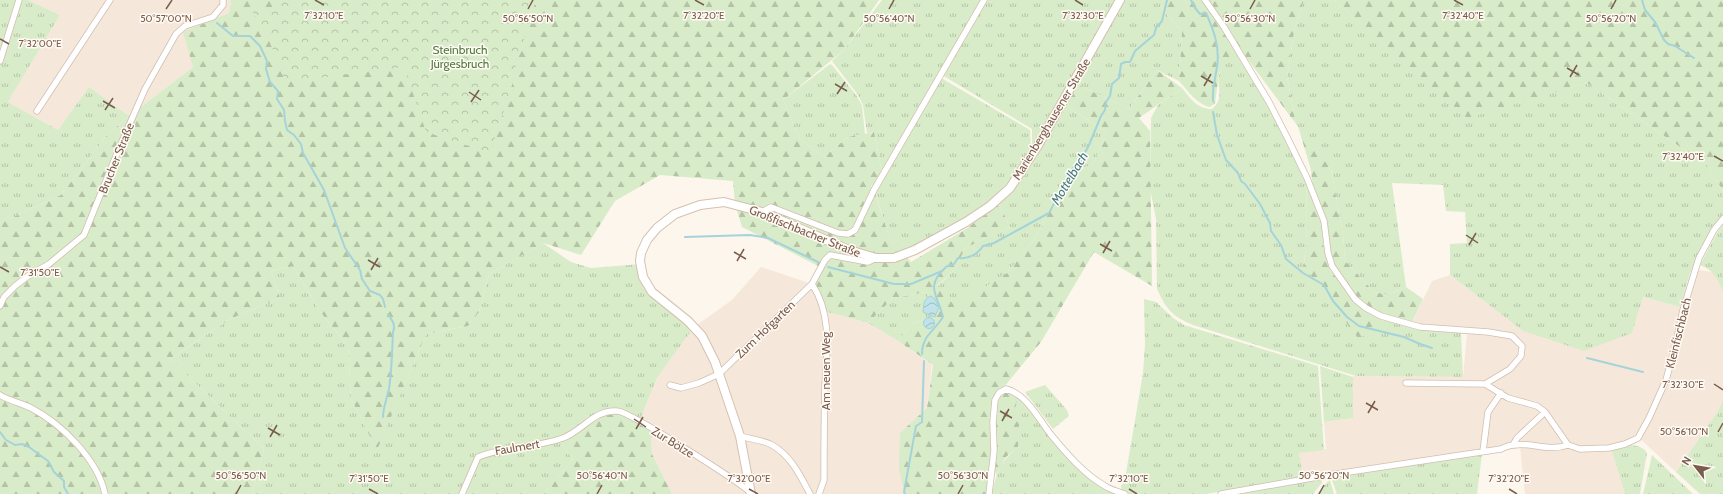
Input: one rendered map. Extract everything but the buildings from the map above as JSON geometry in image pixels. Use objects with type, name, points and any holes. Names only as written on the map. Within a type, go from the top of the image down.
[{"type":"main road","name":"Marienberghausener Straße","points":[[876,258],[894,258],[915,250],[938,238],[990,206],[1010,188],[1037,147],[1120,0]]},
{"type":"main road","name":"Großfischbacher Straße","points":[[751,493],[740,436],[715,362],[702,336],[688,321],[652,292],[643,277],[640,261],[641,253],[646,240],[657,228],[676,214],[700,205],[724,202],[762,212],[849,250],[876,258]]},
{"type":"street","points":[[0,61],[19,0]]},
{"type":"street","points":[[37,111],[110,0]]},
{"type":"street","points":[[762,212],[771,207],[838,233],[848,234],[855,230],[874,190],[984,0]]},
{"type":"street","points":[[1205,0],[1224,27],[1269,102],[1288,138],[1307,178],[1324,221],[1328,253],[1332,266],[1355,299],[1366,308],[1381,316],[1420,327],[1488,332],[1512,336],[1522,346],[1521,356],[1510,370],[1485,384],[1406,383]]},
{"type":"street","name":"Brucher Straße","points":[[0,306],[4,297],[15,286],[28,276],[49,264],[84,235],[145,89],[176,34],[185,26],[213,17],[222,2]]},
{"type":"street","name":"Kleinfischbach","points":[[1221,494],[1329,475],[1502,449],[1513,445],[1561,448],[1568,445],[1580,449],[1609,448],[1625,444],[1638,438],[1649,418],[1666,380],[1699,258],[1714,230],[1723,219]]},
{"type":"street","points":[[812,284],[824,260],[830,255],[868,262],[876,258]]},
{"type":"street","name":"Zum Hofgarten","points":[[719,374],[812,284]]},
{"type":"street","name":"Am neuen Weg","points":[[812,284],[818,293],[824,311],[827,346],[824,480],[819,494]]},
{"type":"street","points":[[670,386],[681,388],[719,374]]},
{"type":"street","points":[[1485,384],[1508,398],[1537,406],[1544,412],[1568,445]]},
{"type":"street","points":[[989,494],[994,450],[993,422],[995,400],[999,393],[1006,388],[1021,396],[1052,436],[1090,476],[1106,487],[1125,494]]},
{"type":"street","points":[[1483,451],[1488,412],[1500,393]]},
{"type":"street","points":[[0,396],[31,408],[70,436],[94,468],[103,484],[105,494]]},
{"type":"street","name":"Zur Bölze","points":[[592,419],[607,411],[619,411],[652,428],[751,493]]},
{"type":"street","points":[[1513,445],[1517,438],[1544,412]]},
{"type":"street","name":"Faulmert","points":[[462,494],[478,457],[491,451],[518,448],[565,437],[592,419]]},
{"type":"street","points":[[740,436],[772,445],[787,457],[797,469],[810,494]]},
{"type":"shaded area","points":[[28,0],[231,0],[229,13],[211,21],[193,67],[129,116],[89,88],[58,130],[8,102],[60,15]]},
{"type":"shaded area","points":[[761,267],[812,284],[824,311],[868,323],[898,341],[932,365],[927,409],[900,433],[905,494],[672,494],[652,454],[651,428],[639,422],[657,378],[694,327],[732,300]]},
{"type":"shaded area","points":[[1697,270],[1713,272],[1723,291],[1723,400],[1718,411],[1676,472],[1637,436],[1624,443],[1611,446],[1625,494],[1525,494],[1520,448],[1341,476],[1303,479],[1299,453],[1326,449],[1324,422],[1352,418],[1353,376],[1463,377],[1467,334],[1410,327],[1432,281],[1450,275],[1523,331],[1632,333],[1643,297],[1680,307],[1689,276]]},
{"type":"green space","points":[[0,0],[28,0],[60,15],[8,102],[58,130],[89,87],[129,116],[108,134],[61,195],[0,223]]},
{"type":"green space","points":[[231,0],[879,0],[844,50],[783,100],[800,139],[824,157],[848,137],[874,132],[883,178],[871,186],[874,190],[889,236],[911,262],[966,229],[999,204],[1010,227],[965,248],[956,268],[937,286],[955,306],[1007,273],[1037,236],[1062,182],[1094,162],[1107,132],[1064,105],[1076,84],[1129,109],[1157,70],[1182,88],[1139,118],[1150,131],[1152,286],[1094,252],[1041,342],[999,393],[995,400],[989,494],[905,494],[899,470],[900,433],[927,408],[933,365],[898,341],[912,324],[939,314],[926,292],[893,298],[868,323],[824,311],[812,284],[820,267],[742,227],[735,204],[733,181],[660,175],[615,201],[581,255],[543,243],[489,274],[479,312],[468,326],[426,334],[377,450],[351,399],[348,346],[318,309],[294,266],[271,271],[280,298],[230,319],[170,359],[264,449],[252,494],[0,494],[0,223],[61,195],[108,134],[193,67],[183,32],[229,13]]},
{"type":"green space","name":"Steinbruch Jürgesbruch","points":[[275,0],[536,0],[515,68],[516,73],[490,153],[426,132],[404,67],[286,82],[268,38],[252,11],[273,10]]},
{"type":"green space","points":[[882,0],[982,0],[882,172],[874,132],[867,133],[863,105],[858,95],[832,61],[844,50]]},
{"type":"green space","points":[[986,0],[1115,0],[1032,147],[1032,129],[942,75]]},
{"type":"green space","points":[[1122,0],[1163,0],[1161,8],[1182,32],[1179,81],[1157,70],[1129,109],[1076,84]]},
{"type":"green space","points":[[1163,0],[1304,0],[1294,32],[1287,77],[1296,124],[1237,45],[1219,74],[1215,103],[1210,107],[1193,97],[1179,81],[1182,32],[1161,8]]},
{"type":"green space","points":[[1304,0],[1334,0],[1467,117],[1587,83],[1708,166],[1723,191],[1723,215],[1712,230],[1697,258],[1689,276],[1680,307],[1643,297],[1632,333],[1584,351],[1523,331],[1450,275],[1450,244],[1467,243],[1465,212],[1446,211],[1443,185],[1392,183],[1406,287],[1388,295],[1374,292],[1345,261],[1343,235],[1331,169],[1296,124],[1287,77],[1294,32]]},
{"type":"green space","points":[[1334,0],[1723,0],[1723,191],[1708,166],[1587,83],[1467,118]]},
{"type":"green space","points":[[1235,48],[1271,111],[1306,180],[1307,226],[1304,266],[1391,321],[1410,327],[1461,333],[1463,377],[1356,376],[1193,325],[1175,315],[1163,302],[1157,289],[1156,219],[1150,188],[1151,118],[1158,105],[1182,88],[1198,105],[1207,109],[1212,109],[1216,105],[1219,96],[1220,73]]},
{"type":"green space","points":[[830,64],[857,96],[862,106],[865,134],[848,137],[824,157],[800,139],[783,100]]},
{"type":"green space","points":[[941,78],[1030,130],[1031,149],[1013,177],[988,204],[921,244],[902,252],[889,236],[875,192]]},
{"type":"green space","points":[[1064,105],[1107,132],[1094,162],[1062,182],[1037,236],[1007,273],[955,307],[937,287],[956,268],[965,248],[1010,227],[999,204],[1018,181]]},
{"type":"green space","points":[[1298,126],[1331,169],[1343,235],[1345,261],[1374,292],[1388,295],[1406,287],[1423,299],[1412,322],[1373,310],[1362,303],[1332,264],[1313,190],[1311,170]]},
{"type":"green space","points":[[1306,180],[1322,222],[1323,244],[1330,270],[1352,297],[1391,321],[1386,328],[1358,338],[1304,266],[1307,226]]},
{"type":"green space","points":[[1723,225],[1723,292],[1712,272],[1700,265],[1717,233]]},
{"type":"green space","points":[[543,243],[571,262],[591,268],[641,264],[652,292],[694,327],[657,378],[639,422],[558,440],[573,459],[544,494],[252,494],[264,449],[170,359],[230,319],[280,298],[271,271],[294,266],[318,309],[348,346],[351,399],[377,449],[426,334],[468,326],[479,312],[489,274]]},
{"type":"green space","points":[[926,292],[939,314],[912,324],[898,341],[868,323],[893,298]]},
{"type":"green space","points":[[1144,299],[1156,302],[1173,318],[1184,325],[1318,366],[1324,450],[1299,453],[1303,477],[1206,494],[1129,494],[1122,491],[1121,486],[1125,479],[1143,373],[1145,344]]},
{"type":"green space","points":[[1320,366],[1353,377],[1353,418],[1324,422]]},
{"type":"green space","points":[[1045,385],[1067,410],[1069,416],[1053,429],[1025,392]]},
{"type":"green space","points":[[1005,392],[1010,392],[1020,398],[1009,412],[1019,424],[1018,447],[1006,457],[996,475],[993,449],[994,417],[1000,399]]},
{"type":"green space","points":[[1020,398],[1057,444],[1101,486],[1095,494],[992,494],[1003,462],[1018,447],[1009,412]]},
{"type":"green space","points":[[1723,400],[1723,494],[1700,494],[1676,472],[1718,411]]},
{"type":"green space","points":[[619,411],[651,428],[652,454],[672,494],[544,494],[573,459],[557,439],[592,419]]},
{"type":"green space","points":[[1627,445],[1638,446],[1647,453],[1640,494],[1625,494],[1611,448]]},
{"type":"green space","points":[[1482,454],[1477,494],[1337,494],[1331,477]]},
{"type":"green space","points":[[1652,455],[1693,494],[1643,494]]},
{"type":"green space","points":[[1319,478],[1322,480],[1322,483],[1313,494],[1231,494]]},
{"type":"green space","points":[[1329,480],[1334,494],[1317,494]]},
{"type":"green space","points":[[1101,486],[1120,494],[1095,494]]},
{"type":"water","points":[[931,296],[934,298],[939,307],[935,317],[923,312],[925,300]]},
{"type":"water","points":[[927,318],[931,318],[933,319],[933,327],[927,328],[924,325],[924,321]]},
{"type":"waterway","name":"Mottelbach","points":[[922,354],[926,338],[943,317],[934,291],[934,286],[939,274],[947,266],[954,264],[958,258],[972,256],[983,246],[994,243],[1049,213],[1073,168],[1080,162],[1089,145],[1105,110],[1112,84],[1119,78],[1121,64],[1130,62],[1135,51],[1154,35],[1156,28],[1162,21],[1167,0]]},
{"type":"waterway","points":[[1191,0],[1200,14],[1206,13],[1216,39],[1218,60],[1213,88],[1213,101]]},
{"type":"waterway","points":[[1642,0],[1645,10],[1655,22],[1664,40],[1668,44],[1675,46],[1694,58]]},
{"type":"waterway","points":[[217,23],[233,36],[250,36],[260,46],[267,61],[266,69],[270,82],[278,91],[277,99],[284,110],[287,130],[294,135],[301,144],[303,153],[324,190],[345,248],[360,270],[362,279],[370,291],[380,295],[383,299],[385,307]]},
{"type":"waterway","points":[[1213,112],[1217,135],[1226,160],[1238,173],[1241,181],[1260,204],[1270,223],[1271,231],[1281,245],[1286,259],[1303,273],[1324,285],[1333,301],[1347,317],[1359,326],[1404,337],[1432,348]]},
{"type":"waterway","points":[[685,237],[750,235],[768,238],[818,262]]},
{"type":"waterway","points":[[828,267],[894,284],[911,284],[942,271]]},
{"type":"waterway","points":[[383,417],[390,382],[394,327],[388,314]]},
{"type":"waterway","points":[[1587,358],[1643,372]]},
{"type":"waterway","name":"Mottelbach","points":[[905,494],[904,492],[916,426],[922,422],[924,361]]},
{"type":"waterway","points":[[0,432],[6,440],[15,445],[22,444],[29,447],[48,461],[54,472],[64,481],[64,487],[68,494]]}]
